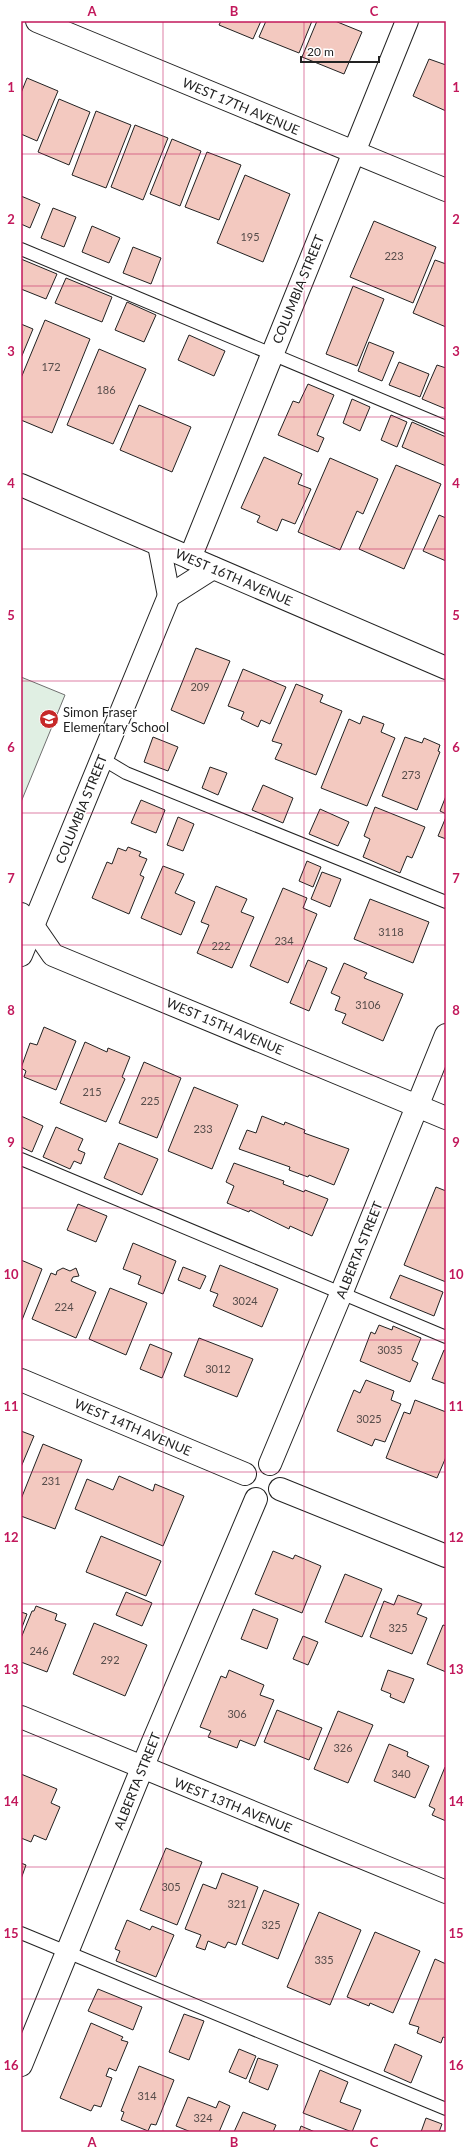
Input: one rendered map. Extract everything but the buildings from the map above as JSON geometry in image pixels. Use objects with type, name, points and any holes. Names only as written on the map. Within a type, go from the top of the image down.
[{"type":"street","name":"WEST 17TH AVENUE","points":[[37,21],[446,190]]},
{"type":"street","name":"COLUMBIA STREET","points":[[190,558],[407,21]]},
{"type":"street","name":"WEST 16TH AVENUE","points":[[21,485],[446,668]]},
{"type":"street","points":[[159,545],[170,596],[213,568]]},
{"type":"street","name":"COLUMBIA STREET","points":[[21,955],[27,920],[101,758],[170,596]]},
{"type":"street","name":"WEST 15TH AVENUE","points":[[27,920],[53,955],[446,1118]]},
{"type":"street","name":"ALBERTA STREET","points":[[270,1464],[342,1294],[446,1034]]},
{"type":"street","name":"WEST 14TH AVENUE","points":[[21,1380],[246,1474]]},
{"type":"street","points":[[259,1463],[270,1464],[279,1472],[282,1483],[280,1489],[272,1498],[267,1500],[256,1499],[251,1496],[245,1486],[246,1474],[249,1469],[259,1463]]},
{"type":"street","points":[[280,1489],[446,1556]]},
{"type":"street","name":"ALBERTA STREET","points":[[21,2065],[143,1767],[256,1499]]},
{"type":"street","name":"WEST 13TH AVENUE","points":[[21,1716],[446,1892]]},
{"type":"lane","points":[[21,249],[446,427]]},
{"type":"lane","points":[[101,758],[126,773],[446,902]]},
{"type":"lane","points":[[21,1159],[446,1337]]},
{"type":"lane","points":[[21,1933],[446,2109]]},
{"type":"green space","points":[[21,677],[65,695],[21,802]]},
{"type":"place","name":"Simon Fraser Elementary School","points":[[49,719]]}]
